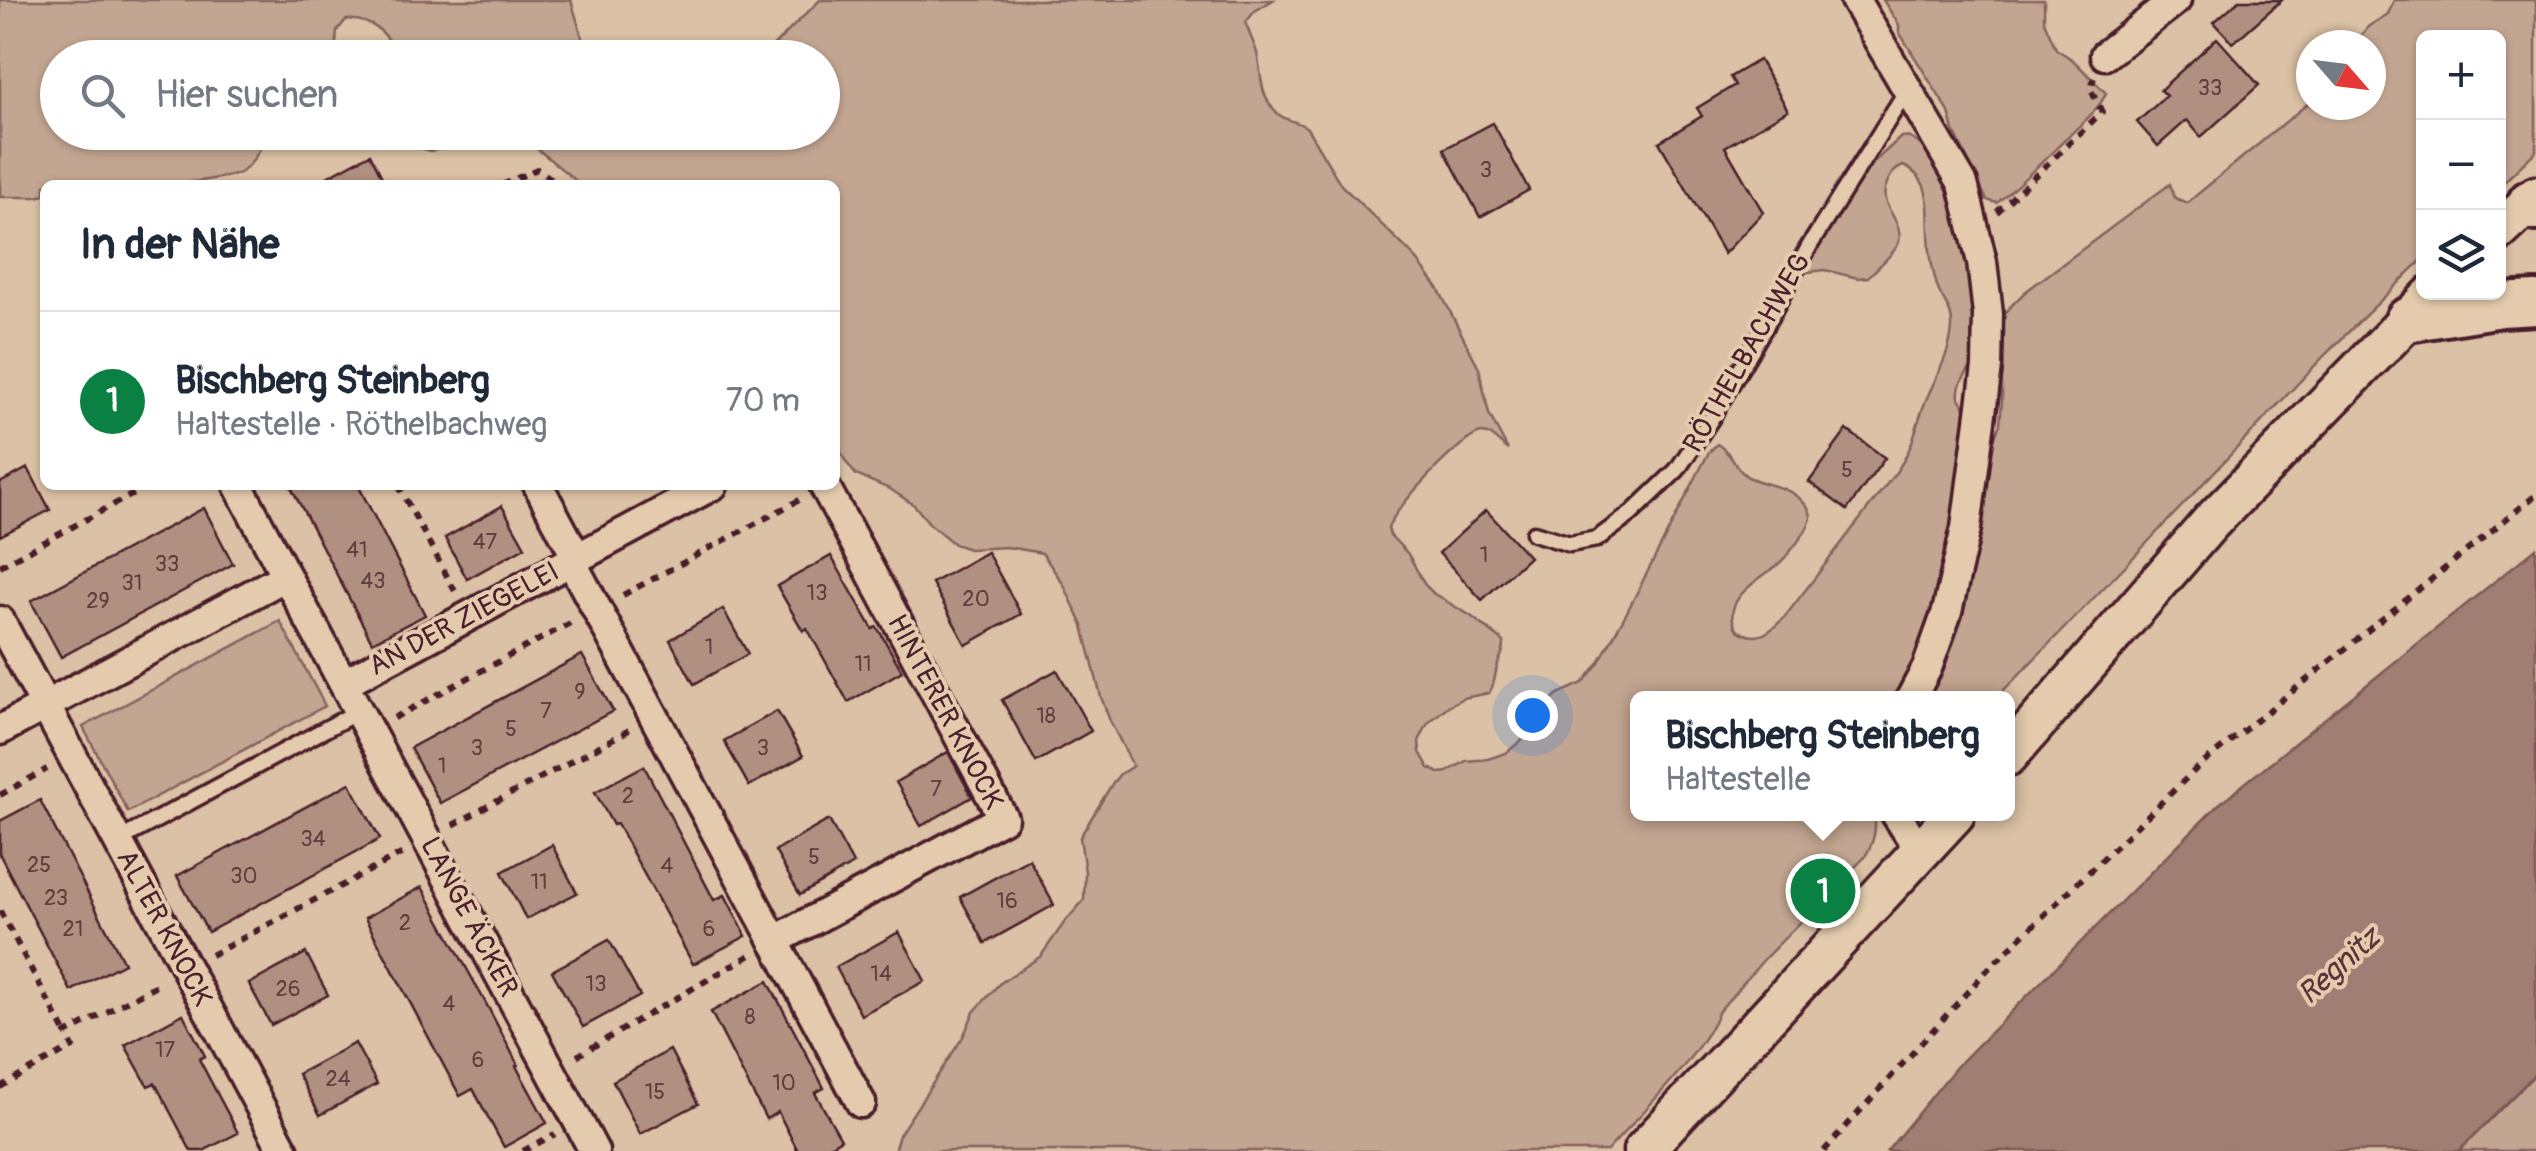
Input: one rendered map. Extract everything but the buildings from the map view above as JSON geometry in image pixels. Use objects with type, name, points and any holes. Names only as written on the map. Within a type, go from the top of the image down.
[{"type":"main road","points":[[2421,306],[2536,303]]},
{"type":"street","points":[[1855,0],[1963,184],[1982,262],[1988,314],[1987,366],[1966,528],[1947,612],[1914,691]]},
{"type":"street","points":[[2105,55],[2176,0]]},
{"type":"street","points":[[2506,225],[2534,202]]},
{"type":"street","points":[[2015,748],[2210,523],[2421,306]]},
{"type":"street","name":"AN DER ZIEGELEI","points":[[241,490],[344,684],[703,490]]},
{"type":"street","points":[[540,490],[654,717],[861,1103]]},
{"type":"street","name":"HINTERER KNOCK","points":[[774,941],[1003,818],[827,490]]},
{"type":"street","points":[[0,730],[286,576]]},
{"type":"street","name":"ALTER KNOCK","points":[[0,620],[284,1151]]},
{"type":"street","name":"LANGE ÄCKER","points":[[344,684],[594,1151]]},
{"type":"street","points":[[1901,821],[1920,851]]},
{"type":"street","points":[[1643,1151],[1948,821]]},
{"type":"lane","name":"RÖTHELBACHWEG","points":[[1534,533],[1570,544],[1597,540],[1678,470],[1755,345],[1810,245],[1913,100]]},
{"type":"lane","points":[[117,841],[359,711]]},
{"type":"path","points":[[2001,210],[2102,112],[2090,88],[2105,55]]},
{"type":"path","points":[[513,180],[537,169],[554,180]]},
{"type":"path","points":[[0,566],[141,490]]},
{"type":"path","points":[[401,490],[469,617]]},
{"type":"path","points":[[1824,1151],[1989,968],[2196,769],[2536,495]]},
{"type":"path","points":[[66,1034],[654,717]]},
{"type":"path","points":[[0,795],[72,756]]},
{"type":"path","points":[[0,911],[73,1048],[0,1087]]},
{"type":"path","points":[[550,1072],[774,941]]},
{"type":"shaded area","points":[[0,0],[571,0],[584,40],[388,40],[378,29],[346,20],[337,31],[336,40],[40,40],[40,150],[259,150],[250,164],[234,175],[203,180],[40,180],[40,196],[0,197]]},
{"type":"shaded area","points":[[820,0],[1273,0],[1246,22],[1267,100],[1281,116],[1307,128],[1341,185],[1413,255],[1438,288],[1479,368],[1489,414],[1508,450],[1485,433],[1473,437],[1430,474],[1388,528],[1434,594],[1504,642],[1489,693],[1463,698],[1448,706],[1428,723],[1419,741],[1429,768],[1439,773],[1466,761],[1506,753],[1527,736],[1550,701],[1583,683],[1599,662],[1709,452],[1717,444],[1743,474],[1792,493],[1806,505],[1811,516],[1791,550],[1745,590],[1734,606],[1736,628],[1751,636],[1766,633],[1784,618],[1897,471],[1946,356],[1952,328],[1951,315],[1934,273],[1924,186],[1913,171],[1903,166],[1890,177],[1885,199],[1898,226],[1899,242],[1868,277],[1825,270],[1791,274],[1786,270],[1820,215],[1901,137],[1916,142],[1930,157],[1964,239],[1976,293],[1978,330],[1975,358],[1961,383],[1959,398],[1991,448],[2000,424],[2002,401],[2002,315],[2025,292],[2170,184],[2175,198],[2187,203],[2296,113],[2296,120],[2386,120],[2386,30],[2365,30],[2388,14],[2394,0],[2536,0],[2536,151],[2506,180],[2506,30],[2416,30],[2416,266],[2324,356],[2003,691],[1630,691],[1630,821],[1875,821],[1875,826],[1864,858],[1766,957],[1719,1011],[1684,1066],[1607,1151],[894,1151],[899,1135],[963,1037],[974,1012],[999,984],[1041,956],[1084,900],[1080,837],[1112,784],[1133,766],[1101,697],[1083,626],[1064,585],[1042,553],[1007,547],[969,549],[954,544],[914,505],[890,489],[856,475],[840,451],[840,180],[575,180],[539,150],[840,150],[840,40],[779,40]]},
{"type":"shaded area","points":[[1883,0],[2044,0],[2044,21],[2056,49],[2106,93],[2090,116],[2015,187],[1997,203],[1987,200],[1949,112]]},
{"type":"shaded area","points":[[280,621],[325,706],[128,812],[83,727]]},
{"type":"shaded area","points":[[2536,1073],[2536,1151],[2459,1151]]},
{"type":"water","name":"Regnitz","points":[[2536,548],[2536,1073],[2459,1151],[1887,1151],[1956,1067],[2218,805]]},
{"type":"place","name":"Bischberg Steinberg","points":[[1823,891]]}]
